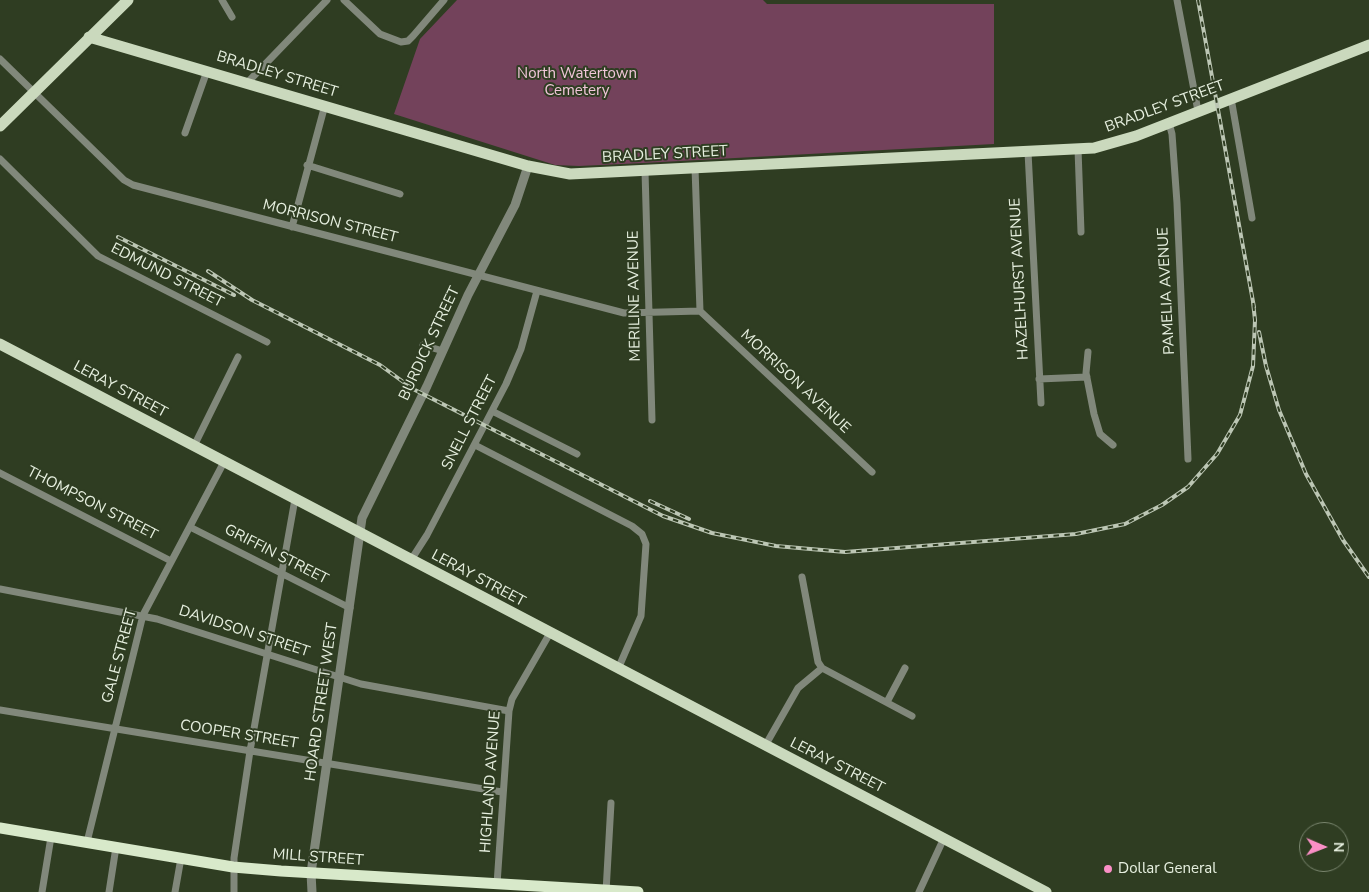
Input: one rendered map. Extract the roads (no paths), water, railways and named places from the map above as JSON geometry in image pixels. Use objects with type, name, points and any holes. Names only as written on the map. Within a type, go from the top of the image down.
[{"type":"highway","name":"MILL STREET","points":[[0,828],[233,867],[638,892]]},
{"type":"main road","points":[[0,126],[128,0]]},
{"type":"main road","name":"BRADLEY STREET","points":[[90,37],[528,166],[570,174],[1078,150],[1115,143],[1369,44]]},
{"type":"main road","name":"LERAY STREET","points":[[0,344],[1020,879]]},
{"type":"main road","points":[[1020,879],[1036,892]]},
{"type":"main road","points":[[1020,879],[1024,879],[1046,892]]},
{"type":"street","points":[[222,0],[232,17]]},
{"type":"street","points":[[247,83],[327,0]]},
{"type":"street","points":[[344,0],[385,37],[401,42],[408,40],[444,0]]},
{"type":"street","points":[[1177,0],[1198,111]]},
{"type":"street","name":"MORRISON STREET","points":[[0,59],[124,180],[133,185],[624,313],[650,314],[700,311]]},
{"type":"street","points":[[185,134],[207,71]]},
{"type":"street","points":[[1231,98],[1252,218]]},
{"type":"street","points":[[292,227],[325,105]]},
{"type":"street","name":"PAMELIA AVENUE","points":[[1169,123],[1172,134],[1177,203],[1188,459]]},
{"type":"street","points":[[1078,150],[1081,232]]},
{"type":"street","name":"HAZELHURST AVENUE","points":[[1028,152],[1041,404]]},
{"type":"street","name":"EDMUND STREET","points":[[0,159],[98,256],[267,342]]},
{"type":"street","points":[[308,165],[400,194]]},
{"type":"street","name":"BURDICK STREET","points":[[360,534],[364,512],[478,275],[515,205],[528,166]]},
{"type":"street","points":[[696,168],[700,311]]},
{"type":"street","name":"MERILINE AVENUE","points":[[645,171],[652,420]]},
{"type":"street","name":"SNELL STREET","points":[[411,560],[492,411],[521,349],[538,291]]},
{"type":"street","name":"MORRISON AVENUE","points":[[700,311],[872,472]]},
{"type":"street","points":[[423,345],[443,350]]},
{"type":"street","points":[[1088,352],[1087,377],[1098,429],[1113,445]]},
{"type":"street","points":[[194,446],[238,357]]},
{"type":"street","points":[[1039,380],[1087,377]]},
{"type":"street","points":[[492,411],[577,454]]},
{"type":"street","points":[[475,445],[632,526],[642,534],[646,544],[641,616],[618,669]]},
{"type":"street","name":"GALE STREET","points":[[87,842],[143,615],[224,462]]},
{"type":"street","name":"THOMPSON STREET","points":[[0,473],[171,561]]},
{"type":"street","points":[[234,892],[233,867],[250,751],[266,653],[295,500]]},
{"type":"street","name":"GRIFFIN STREET","points":[[190,527],[350,608]]},
{"type":"street","name":"HOARD STREET WEST","points":[[312,892],[311,873],[360,534]]},
{"type":"street","points":[[802,577],[818,662],[822,668],[912,716]]},
{"type":"street","name":"DAVIDSON STREET","points":[[0,589],[143,615],[340,677],[385,689],[509,711]]},
{"type":"street","name":"HIGHLAND AVENUE","points":[[497,884],[509,711],[512,699],[550,633]]},
{"type":"street","points":[[765,746],[798,688],[822,668]]},
{"type":"street","points":[[886,702],[905,668]]},
{"type":"street","name":"COOPER STREET","points":[[0,710],[502,792]]},
{"type":"street","points":[[606,891],[611,803]]},
{"type":"street","points":[[42,892],[51,837]]},
{"type":"street","points":[[919,892],[944,838]]},
{"type":"street","points":[[109,892],[116,847]]},
{"type":"street","points":[[175,892],[181,858]]},
{"type":"railway","points":[[1198,0],[1254,307]]},
{"type":"railway","points":[[118,237],[234,295]]},
{"type":"railway","points":[[208,271],[252,300],[380,365],[413,389],[663,516],[712,533],[776,546],[845,552],[1076,534],[1125,524],[1162,505],[1188,487],[1217,454],[1240,415],[1253,366],[1255,320],[1253,302]]},
{"type":"railway","points":[[1259,332],[1266,366],[1279,410],[1306,474],[1343,540],[1369,577]]},
{"type":"railway","points":[[650,501],[689,519]]},
{"type":"place","name":"Dollar General","points":[[1108,869]]},
{"type":"park label","name":"North Watertown Cemetery","points":[[577,82]]}]
